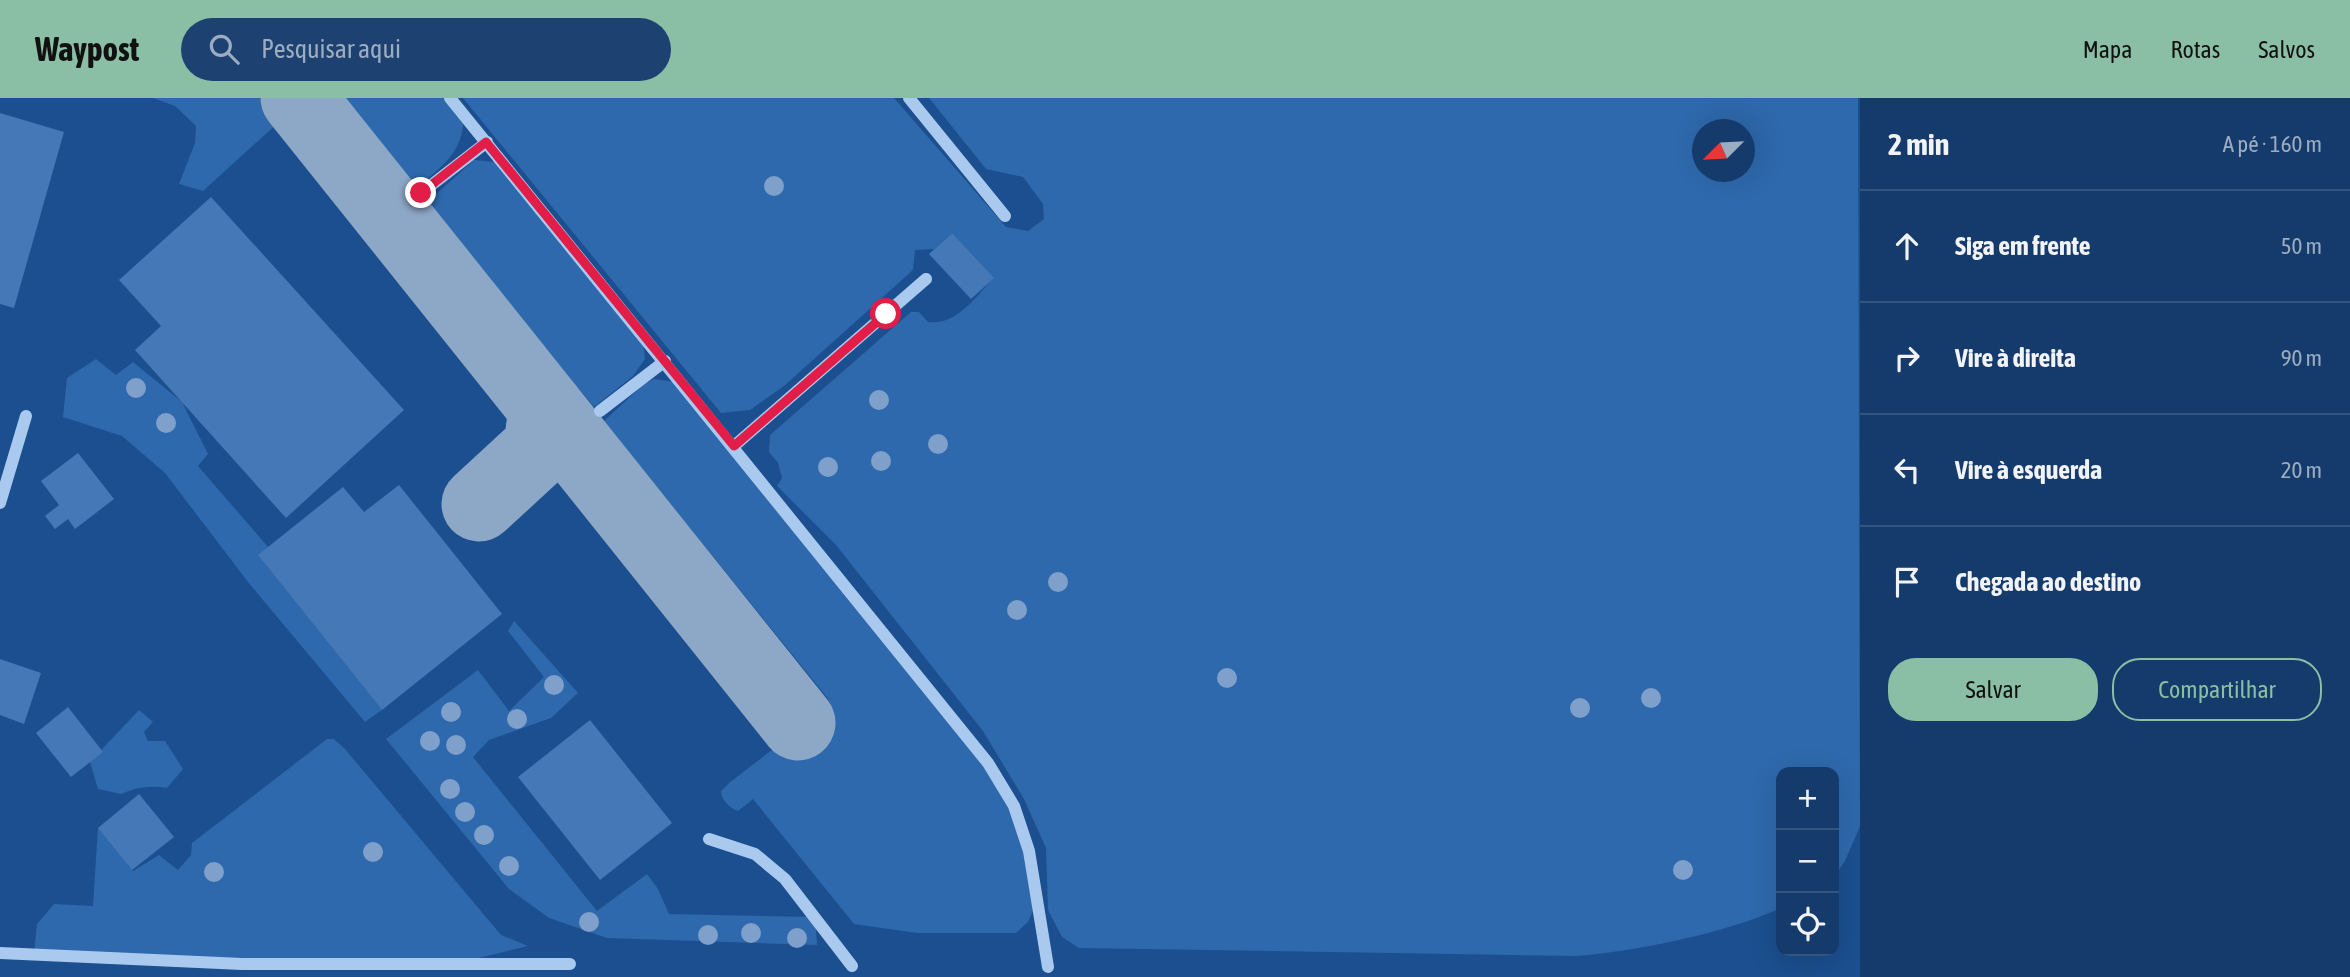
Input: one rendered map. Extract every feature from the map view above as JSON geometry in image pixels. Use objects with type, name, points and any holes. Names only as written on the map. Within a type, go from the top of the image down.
[{"type":"lane","points":[[450,98],[988,763],[1014,806],[1029,851],[1048,967]]},
{"type":"lane","points":[[909,98],[1005,216]]},
{"type":"lane","points":[[421,193],[486,142]]},
{"type":"lane","points":[[734,446],[926,279]]},
{"type":"lane","points":[[600,411],[665,361]]},
{"type":"lane","points":[[0,503],[26,416]]},
{"type":"lane","points":[[709,839],[755,854],[785,879],[852,966]]},
{"type":"lane","points":[[0,953],[242,964],[570,964]]},
{"type":"shaded area","points":[[153,98],[260,98],[280,121],[203,191],[179,184],[195,143],[196,126],[175,106]]},
{"type":"shaded area","points":[[341,98],[450,98],[464,115],[460,140],[442,166],[415,190]]},
{"type":"shaded area","points":[[463,98],[894,98],[1006,227],[1028,231],[1044,219],[1043,204],[1023,177],[986,169],[929,98],[1858,98],[1860,826],[1839,870],[1839,767],[1776,767],[1776,910],[1707,933],[1624,950],[1574,956],[1079,948],[1062,937],[1048,910],[1046,848],[1024,799],[983,731],[836,545],[777,486],[782,478],[778,463],[769,452],[770,435],[911,312],[919,312],[928,322],[948,319],[965,309],[993,278],[952,233],[934,249],[915,250],[913,270],[784,386],[750,410],[721,413]]},
{"type":"shaded area","points":[[474,160],[495,162],[642,332],[645,359],[633,376],[594,407],[426,203]]},
{"type":"shaded area","points":[[96,359],[116,375],[133,362],[182,402],[208,454],[198,466],[268,547],[259,556],[382,710],[365,722],[248,582],[165,473],[122,436],[63,417],[67,378]]},
{"type":"shaded area","points":[[654,379],[675,382],[988,763],[1014,806],[1037,901],[1028,922],[1016,933],[917,933],[854,924],[753,799],[738,811],[724,800],[721,791],[729,783],[803,726],[829,700],[604,421],[644,384]]},
{"type":"shaded area","points":[[514,621],[578,693],[551,718],[489,740],[473,757],[597,911],[647,874],[658,889],[669,914],[815,917],[817,945],[607,938],[549,918],[509,889],[386,739],[478,670],[509,711],[544,677],[508,631]]},
{"type":"shaded area","points":[[139,710],[153,722],[144,732],[148,741],[165,741],[183,769],[167,788],[144,787],[121,794],[98,789],[90,762]]},
{"type":"shaded area","points":[[327,739],[334,739],[345,749],[501,935],[528,946],[454,964],[34,954],[37,924],[54,904],[93,906],[98,827],[133,871],[159,855],[178,870],[191,855],[192,843]]},
{"type":"building","points":[[0,113],[64,132],[14,308],[0,304]]},
{"type":"building","points":[[211,197],[404,410],[286,518],[135,350],[161,326],[119,280]]},
{"type":"building","points":[[952,233],[994,278],[971,299],[929,254]]},
{"type":"building","points":[[78,453],[114,499],[75,529],[68,519],[55,529],[45,516],[59,505],[41,481]]},
{"type":"building","points":[[399,485],[502,614],[382,710],[258,555],[343,487],[364,512]]},
{"type":"building","points":[[0,659],[41,673],[24,724],[0,715]]},
{"type":"building","points":[[68,707],[103,752],[71,777],[36,733]]},
{"type":"building","points":[[590,720],[672,823],[600,880],[518,777]]},
{"type":"building","points":[[139,794],[174,837],[132,870],[98,828]]},
{"type":"taxiway","points":[[298,98],[798,723]]},
{"type":"taxiway","points":[[479,504],[541,447],[546,408]]},
{"type":"route","points":[[421,193],[486,142],[734,446],[886,314]]}]
